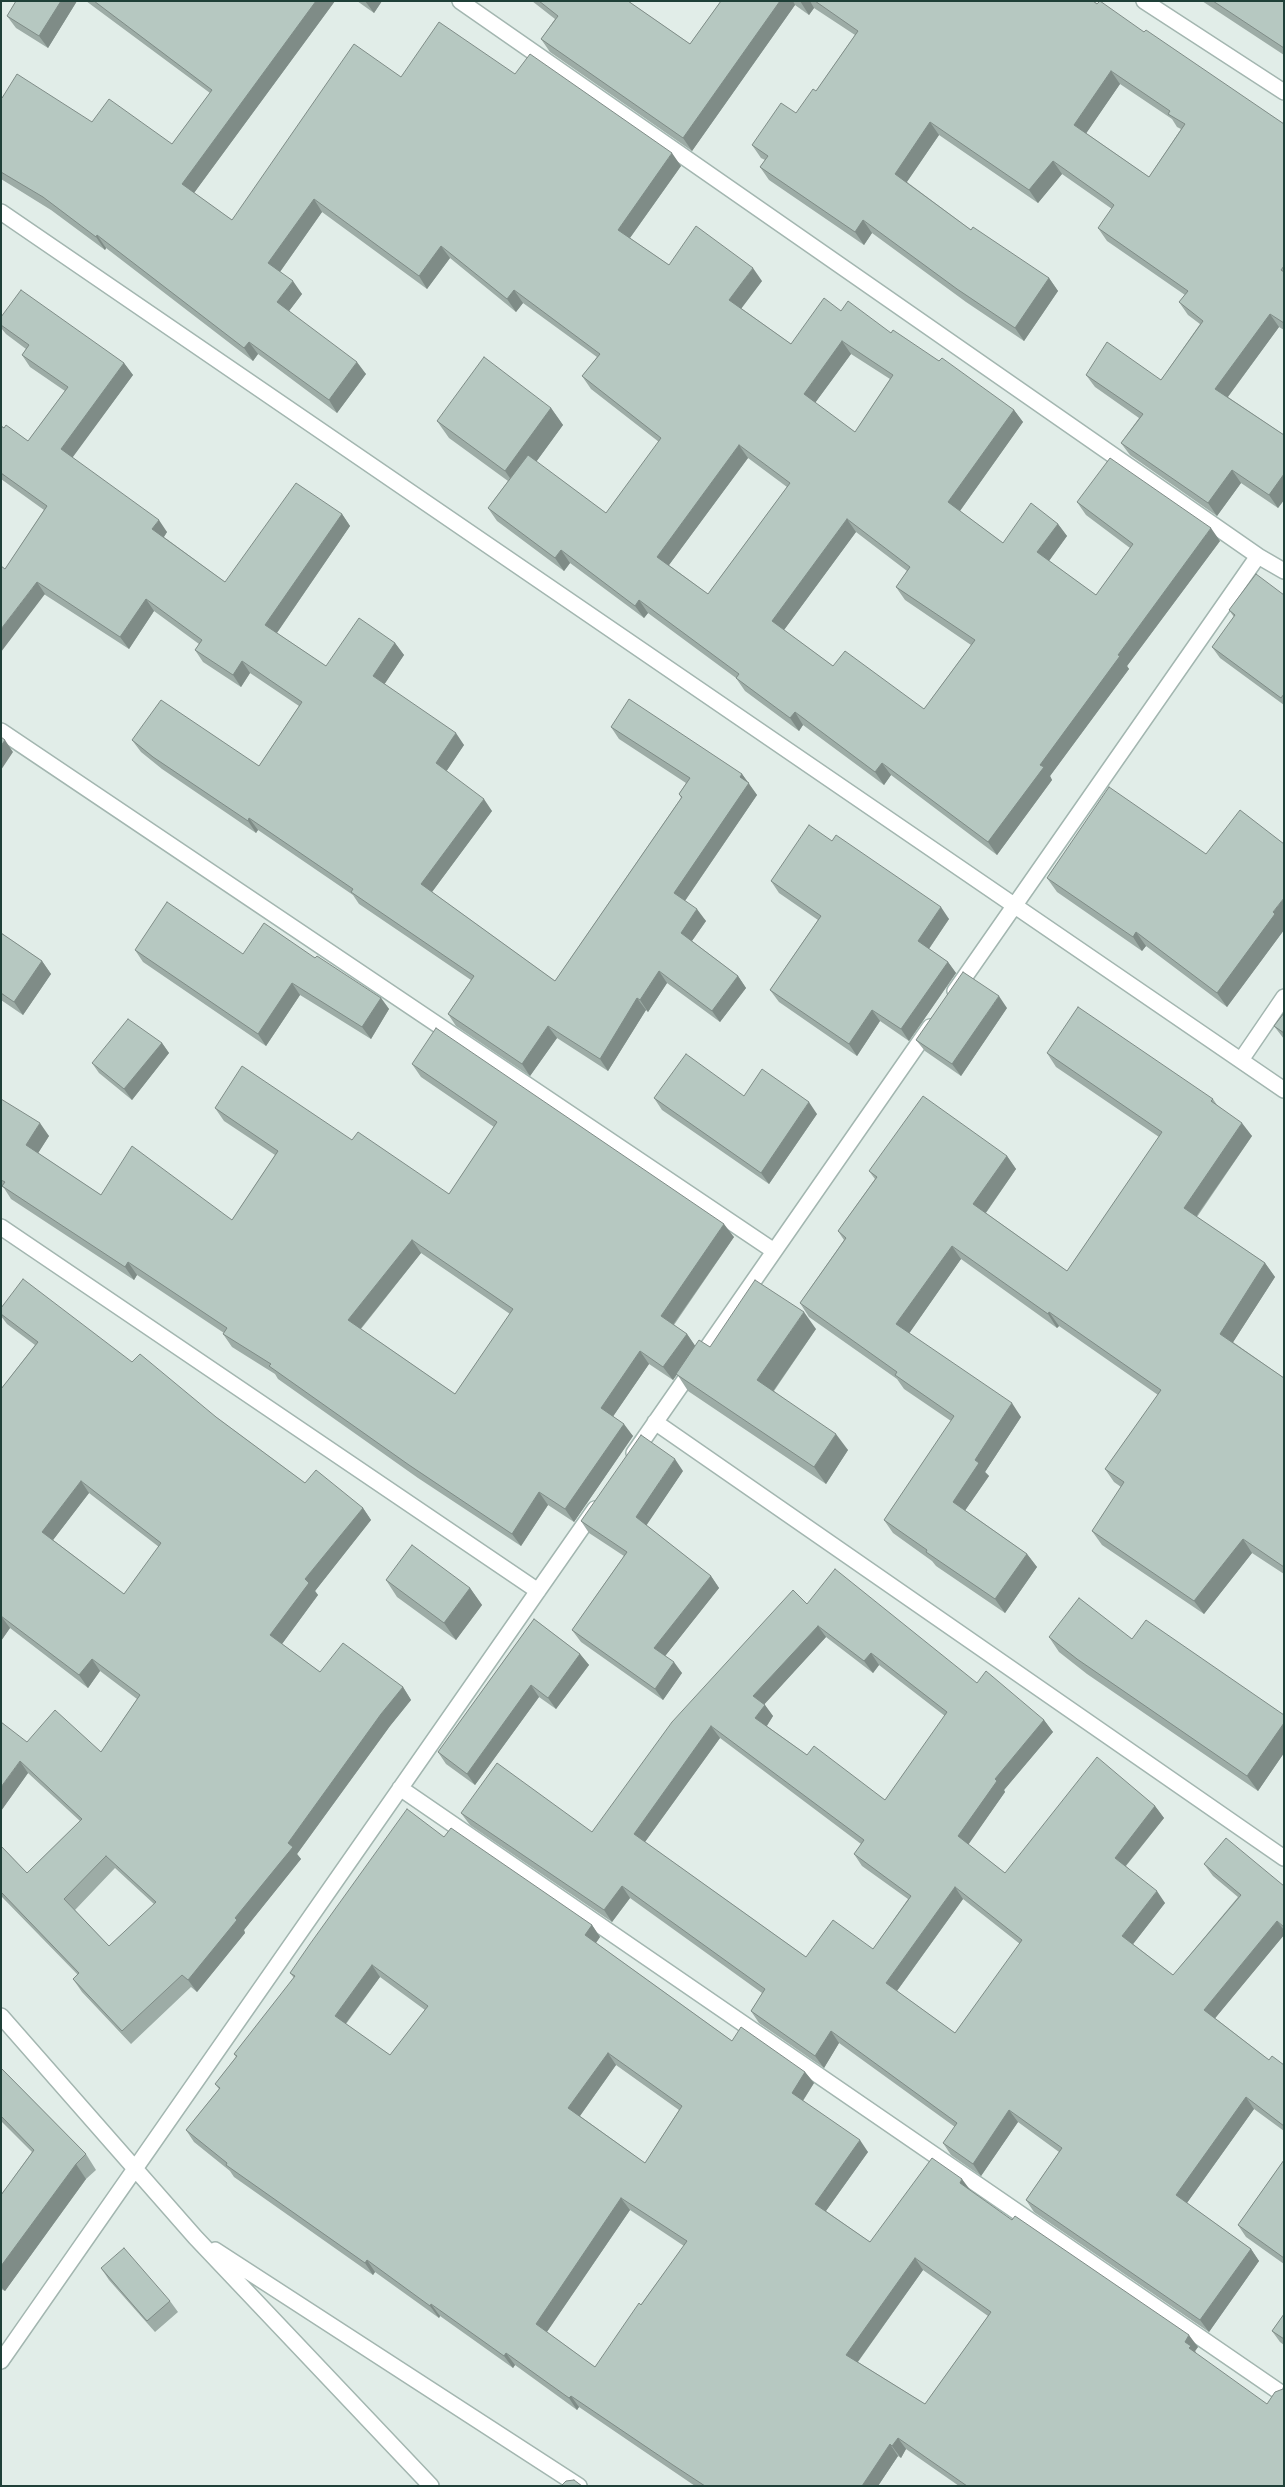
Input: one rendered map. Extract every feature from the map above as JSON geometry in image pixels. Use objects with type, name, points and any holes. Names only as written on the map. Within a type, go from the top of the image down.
[{"type":"street","points":[[460,1],[1258,556],[1284,571]]},
{"type":"street","points":[[1144,1],[1284,92]]},
{"type":"street","points":[[1,212],[1284,1090]]},
{"type":"street","points":[[948,1002],[1258,556]]},
{"type":"street","points":[[1,731],[774,1251]]},
{"type":"street","points":[[1242,1060],[1284,997]]},
{"type":"street","points":[[627,1462],[936,1018]]},
{"type":"street","points":[[1,1227],[538,1591]]},
{"type":"street","points":[[655,1422],[1284,1858]]},
{"type":"street","points":[[1,2361],[605,1495]]},
{"type":"street","points":[[400,1788],[1284,2394]]},
{"type":"street","points":[[1,2016],[134,2170],[195,2237],[431,2486]]},
{"type":"street","points":[[195,2237],[579,2486]]},
{"type":"building","points":[[16,1],[61,1],[39,36],[7,16]]},
{"type":"building","points":[[94,1],[316,1],[182,184],[232,220],[354,44],[401,77],[439,22],[515,74],[530,54],[672,153],[618,230],[669,265],[696,226],[753,268],[729,300],[791,344],[824,298],[841,311],[848,301],[891,333],[893,330],[939,361],[942,358],[1014,410],[948,502],[1003,543],[1031,503],[1058,524],[1037,552],[1096,595],[1133,544],[1077,502],[1110,458],[1211,528],[1118,655],[1120,656],[1040,765],[1044,767],[988,842],[882,763],[875,772],[795,712],[790,718],[736,678],[739,674],[639,600],[635,606],[561,550],[555,558],[488,508],[528,455],[606,513],[661,438],[582,376],[600,354],[514,290],[507,299],[441,246],[419,276],[314,199],[268,263],[293,281],[277,302],[357,362],[329,400],[249,342],[244,348],[97,235],[96,237],[43,197],[1,172],[1,97],[17,74],[92,122],[109,99],[172,144],[212,90]],"holes":[[[842,341],[893,375],[855,432],[804,394]],[[739,445],[790,483],[708,594],[657,557]],[[847,519],[910,567],[896,587],[975,640],[924,709],[845,651],[833,666],[772,621]]]},
{"type":"building","points":[[539,1],[628,1],[690,44],[721,1],[780,1],[683,138],[541,39],[558,16]]},
{"type":"building","points":[[815,1],[1093,1],[1097,4],[1100,1],[1284,124],[1284,266],[1281,270],[1284,272],[1284,323],[1270,314],[1215,389],[1284,435],[1284,474],[1269,495],[1232,470],[1208,503],[1121,443],[1143,414],[1086,375],[1107,342],[1161,380],[1203,321],[1179,302],[1188,291],[1098,228],[1114,205],[1053,161],[1029,190],[930,122],[895,174],[971,230],[973,227],[1049,278],[1015,328],[957,289],[863,220],[855,232],[760,167],[768,156],[752,145],[781,103],[796,113],[813,89],[816,91],[858,31]],"holes":[[[1111,71],[1170,111],[1168,114],[1185,124],[1149,177],[1074,125]]]},
{"type":"building","points":[[1213,1],[1284,1],[1284,48]]},
{"type":"building","points":[[21,290],[124,363],[61,449],[159,520],[152,529],[225,582],[296,483],[342,514],[265,625],[326,666],[359,618],[395,643],[373,676],[456,733],[436,763],[484,799],[421,884],[555,981],[682,797],[679,794],[690,778],[611,727],[629,699],[742,774],[740,777],[749,783],[674,893],[697,909],[681,933],[738,976],[712,1011],[659,971],[640,1000],[637,998],[600,1059],[548,1026],[522,1064],[448,1014],[474,976],[351,892],[353,889],[249,818],[248,821],[153,757],[132,740],[161,700],[259,766],[302,702],[242,661],[233,675],[195,650],[202,640],[146,599],[120,637],[37,582],[1,629],[1,566],[5,569],[47,506],[1,473],[1,426],[4,428],[6,425],[28,441],[68,387],[22,355],[29,345],[1,325],[1,317]]},
{"type":"building","points":[[484,357],[551,408],[505,471],[437,421]]},
{"type":"building","points":[[1256,574],[1284,595],[1284,694],[1281,698],[1212,647],[1235,615],[1229,610]]},
{"type":"building","points":[[1,737],[5,740],[1,746]]},
{"type":"building","points":[[1109,787],[1206,854],[1240,810],[1284,844],[1284,898],[1273,912],[1275,914],[1217,993],[1136,932],[1133,937],[1047,878]]},
{"type":"building","points":[[809,825],[832,841],[836,835],[941,907],[918,941],[948,962],[901,1029],[872,1010],[849,1044],[770,990],[821,916],[771,881]]},
{"type":"building","points":[[167,902],[243,954],[264,923],[315,958],[317,956],[381,998],[362,1027],[292,983],[258,1034],[135,950]]},
{"type":"building","points":[[1,933],[42,961],[14,1002],[1,993]]},
{"type":"building","points":[[963,972],[999,996],[952,1064],[916,1040]]},
{"type":"building","points":[[1078,1007],[1213,1099],[1211,1101],[1242,1123],[1184,1208],[1265,1263],[1220,1334],[1284,1378],[1284,1567],[1243,1539],[1194,1601],[1092,1531],[1124,1482],[1105,1469],[1161,1390],[1049,1312],[1048,1314],[952,1246],[896,1324],[1012,1403],[975,1460],[979,1463],[953,1502],[1027,1554],[995,1599],[926,1552],[927,1550],[884,1520],[954,1416],[895,1375],[897,1372],[800,1303],[846,1238],[838,1231],[877,1177],[869,1171],[923,1096],[1007,1156],[973,1204],[1067,1271],[1162,1132],[1047,1053]]},
{"type":"building","points":[[1284,1013],[1284,1033],[1274,1026]]},
{"type":"building","points":[[128,1019],[162,1043],[124,1089],[92,1063]]},
{"type":"building","points":[[436,1028],[724,1224],[661,1316],[687,1334],[663,1367],[640,1351],[601,1408],[624,1424],[565,1509],[539,1492],[512,1534],[409,1465],[269,1366],[271,1364],[223,1334],[227,1328],[128,1262],[125,1267],[2,1186],[5,1182],[1,1180],[1,1099],[40,1123],[26,1145],[101,1195],[132,1146],[232,1220],[278,1151],[215,1108],[242,1066],[352,1140],[358,1132],[449,1194],[497,1122],[412,1064]],"holes":[[[412,1240],[513,1309],[455,1394],[348,1320]]]},
{"type":"building","points":[[686,1054],[744,1096],[762,1069],[809,1102],[761,1173],[654,1098]]},
{"type":"building","points":[[23,1279],[132,1362],[140,1354],[216,1417],[305,1483],[316,1470],[363,1508],[305,1579],[309,1583],[270,1635],[320,1672],[343,1643],[403,1687],[381,1714],[288,1843],[293,1847],[235,1918],[237,1920],[188,1980],[182,1975],[122,2031],[73,1979],[79,1973],[1,1892],[1,1846],[27,1873],[82,1819],[20,1761],[1,1787],[1,1722],[27,1742],[55,1710],[101,1752],[140,1695],[92,1659],[79,1675],[1,1616],[1,1389],[38,1342],[1,1314],[1,1308]],"holes":[[[81,1481],[161,1543],[124,1594],[42,1532]],[[106,1856],[156,1902],[109,1946],[64,1899]]]},
{"type":"building","points":[[755,1280],[804,1312],[757,1380],[836,1434],[814,1467],[676,1374],[699,1340],[710,1347]]},
{"type":"building","points":[[641,1435],[675,1459],[636,1517],[711,1576],[654,1648],[674,1662],[655,1689],[572,1630],[627,1552],[581,1521]]},
{"type":"building","points":[[412,1545],[470,1588],[444,1623],[386,1580]]},
{"type":"building","points":[[835,1569],[977,1683],[986,1671],[1044,1720],[995,1779],[997,1781],[958,1836],[1005,1873],[1097,1757],[1155,1806],[1115,1858],[1157,1891],[1122,1936],[1173,1975],[1241,1895],[1204,1864],[1226,1838],[1284,1886],[1284,1927],[1277,1921],[1204,2010],[1269,2060],[1272,2056],[1284,2065],[1284,2126],[1246,2097],[1176,2195],[1251,2249],[1200,2320],[1026,2200],[1062,2148],[1009,2110],[973,2164],[943,2143],[957,2123],[831,2031],[815,2056],[751,2011],[765,1989],[622,1886],[604,1910],[461,1813],[497,1763],[592,1832],[672,1722],[793,1590],[807,1604]],"holes":[[[818,1626],[864,1661],[871,1653],[947,1712],[885,1800],[814,1746],[807,1755],[755,1718],[765,1705],[753,1696]],[[711,1726],[864,1840],[854,1854],[911,1896],[873,1949],[833,1920],[806,1957],[634,1834]],[[955,1887],[1022,1940],[955,2033],[886,1983]]]},
{"type":"building","points":[[1079,1598],[1132,1639],[1146,1620],[1284,1715],[1284,1723],[1247,1776],[1077,1659],[1049,1637]]},
{"type":"building","points":[[534,1619],[580,1654],[548,1698],[531,1685],[467,1774],[438,1752]]},
{"type":"building","points":[[407,1809],[444,1837],[451,1828],[592,1925],[585,1935],[732,2041],[741,2027],[805,2072],[792,2093],[860,2140],[815,2204],[870,2242],[932,2158],[962,2179],[960,2183],[1012,2220],[1015,2216],[1189,2335],[1185,2342],[1191,2346],[1189,2348],[1267,2404],[1275,2392],[1283,2389],[1284,2384],[1284,2486],[967,2486],[898,2438],[892,2446],[890,2444],[862,2486],[705,2486],[571,2396],[569,2398],[506,2353],[504,2356],[431,2304],[430,2306],[367,2260],[365,2263],[226,2165],[227,2163],[186,2130],[220,2088],[215,2084],[237,2056],[234,2054],[295,1976],[290,1973]],"holes":[[[372,1965],[428,2006],[390,2055],[335,2016]],[[608,2053],[682,2106],[645,2163],[568,2108]],[[621,2198],[687,2241],[641,2305],[639,2303],[595,2367],[536,2324]],[[915,2258],[991,2312],[925,2404],[846,2355]]]},
{"type":"building","points":[[1,2068],[86,2154],[76,2164],[1,2266],[1,2195],[34,2150],[1,2116]]},
{"type":"building","points":[[1284,2160],[1284,2258],[1238,2225]]},
{"type":"building","points":[[124,2248],[170,2301],[147,2321],[101,2268]]},
{"type":"building","points":[[1284,2314],[1284,2339],[1272,2331]]},
{"type":"building","points":[[574,2480],[582,2486],[561,2486],[566,2481]]}]
